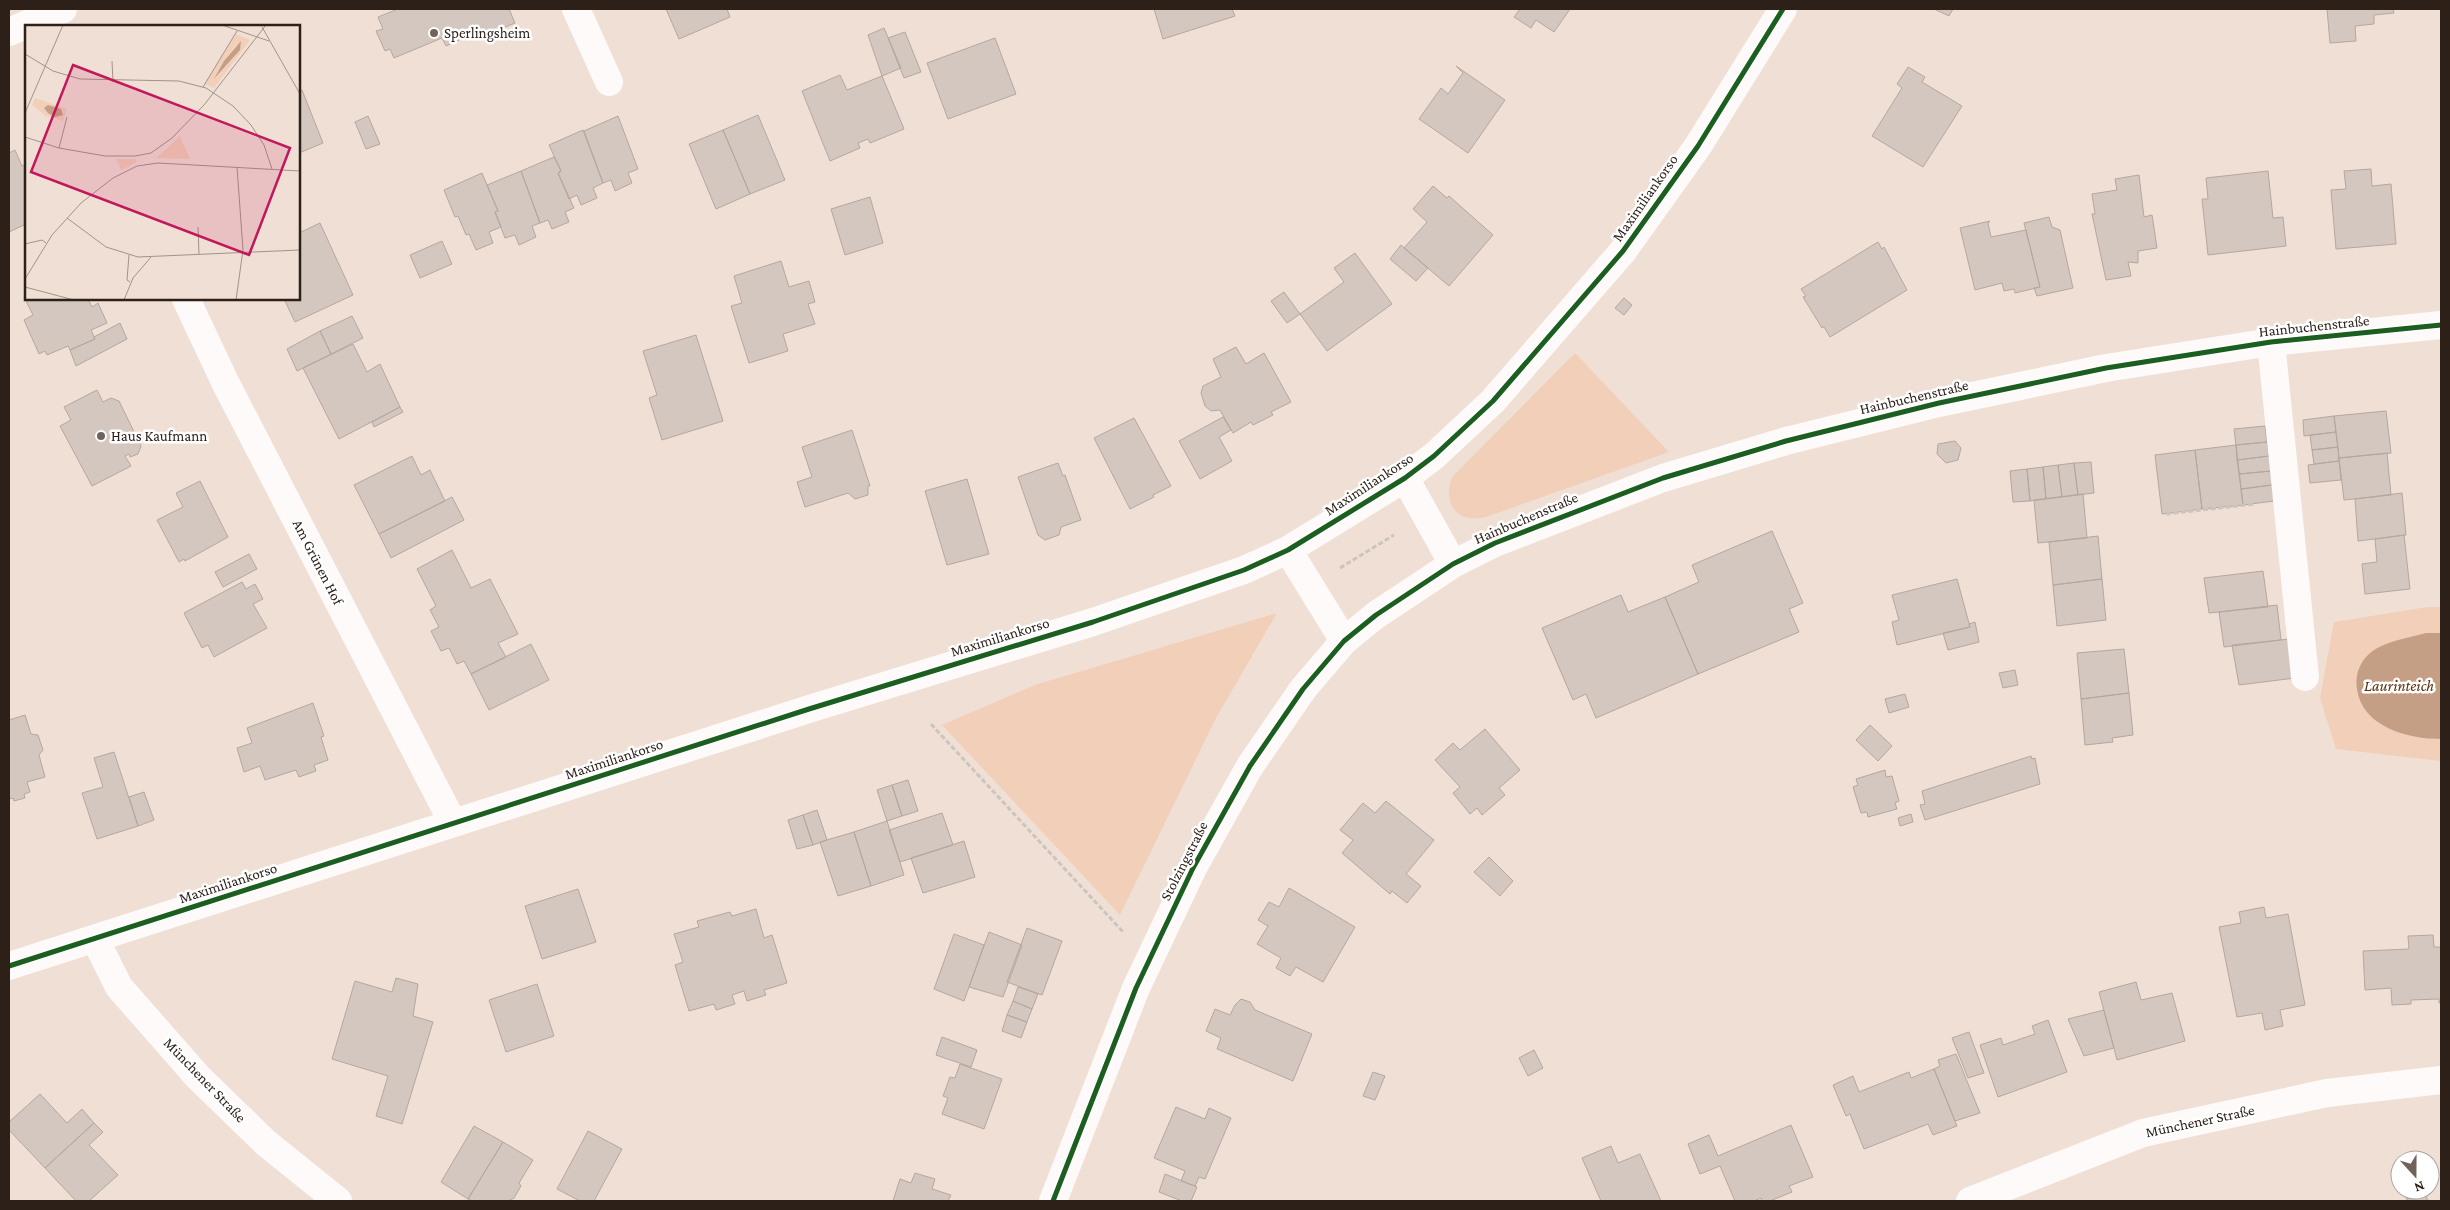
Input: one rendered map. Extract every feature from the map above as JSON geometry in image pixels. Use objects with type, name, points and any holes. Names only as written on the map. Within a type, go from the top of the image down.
[{"type":"street","points":[[25,25],[63,9],[70,25]]},
{"type":"street","points":[[576,9],[609,82]]},
{"type":"street","name":"Maximiliankorso","points":[[9,966],[824,704],[1093,622],[1244,570],[1288,550],[1405,478],[1434,456],[1493,401],[1623,252],[1698,146],[1783,9]]},
{"type":"street","points":[[9,32],[25,25]]},
{"type":"street","name":"Am Grünen Hof","points":[[186,300],[225,382],[454,823]]},
{"type":"street","name":"Hainbuchenstraße","points":[[1418,587],[1452,564],[1495,542],[1632,489],[1786,441],[1939,403],[2096,370],[2271,342],[2441,325]]},
{"type":"street","points":[[2271,342],[2305,677]]},
{"type":"street","points":[[1405,478],[1452,564]]},
{"type":"street","points":[[1288,550],[1344,642]]},
{"type":"street","name":"Stolzingstraße","points":[[1053,1201],[1136,988],[1193,868],[1250,766],[1303,689],[1344,642],[1376,614],[1418,587]]},
{"type":"street","name":"Münchener Straße","points":[[95,939],[119,987],[198,1077],[266,1143],[338,1201]]},
{"type":"street","name":"Münchener Straße","points":[[1986,1198],[2142,1133],[2327,1093],[2441,1080]]},
{"type":"path","points":[[2166,514],[2288,501]]},
{"type":"path","points":[[1339,569],[1394,535]]},
{"type":"path","points":[[931,724],[1125,934]]},
{"type":"shaded area","points":[[1575,353],[1669,452],[1486,517],[1476,518],[1460,515],[1454,510],[1449,496],[1452,477]]},
{"type":"shaded area","points":[[2428,607],[2441,607],[2441,633],[2426,633],[2431,739],[2441,739],[2441,761],[2336,749],[2320,698],[2334,622]]},
{"type":"shaded area","points":[[1277,613],[1216,718],[1120,915],[942,725],[1035,685]]},
{"type":"water","name":"Laurinteich","points":[[2426,633],[2441,633],[2441,739],[2415,737],[2388,728],[2377,722],[2361,702],[2356,685],[2359,668],[2366,657],[2372,652],[2394,641]]},
{"type":"building","name":"Sperlingsheim","points":[[398,9],[509,9],[515,23],[474,40],[472,34],[446,46],[442,38],[394,58],[390,49],[385,51],[376,31],[383,29],[378,17]]},
{"type":"building","points":[[666,9],[727,9],[730,17],[679,39]]},
{"type":"building","points":[[1154,9],[1232,9],[1235,16],[1163,39]]},
{"type":"building","points":[[1520,9],[1570,9],[1554,32],[1536,20],[1531,28],[1514,17]]},
{"type":"building","points":[[1934,9],[1953,9],[1949,16]]},
{"type":"building","points":[[2327,9],[2393,9],[2394,13],[2374,15],[2374,24],[2355,26],[2356,41],[2330,43]]},
{"type":"building","points":[[884,28],[901,68],[882,76],[868,35]]},
{"type":"building","points":[[905,32],[921,72],[904,78],[888,38]]},
{"type":"building","points":[[995,38],[1016,94],[948,119],[927,63]]},
{"type":"building","points":[[1456,66],[1505,100],[1468,153],[1419,119],[1441,88],[1448,94],[1463,73]]},
{"type":"building","points":[[1908,67],[1925,77],[1922,82],[1962,106],[1923,167],[1872,136],[1902,88],[1897,84]]},
{"type":"building","points":[[840,75],[847,90],[882,76],[904,129],[870,143],[868,139],[858,143],[860,148],[830,161],[802,91]]},
{"type":"building","points":[[302,90],[323,143],[300,153],[300,91]]},
{"type":"building","points":[[758,115],[785,180],[750,194],[723,130]]},
{"type":"building","points":[[368,116],[380,144],[366,149],[355,122]]},
{"type":"building","points":[[618,116],[638,169],[628,173],[632,183],[615,191],[611,180],[603,183],[584,131]]},
{"type":"building","points":[[583,130],[603,183],[593,188],[597,198],[581,205],[577,195],[569,199],[558,173],[561,171],[549,145]]},
{"type":"building","points":[[723,130],[750,194],[716,209],[689,144]]},
{"type":"building","points":[[15,150],[22,166],[25,164],[25,224],[9,232],[9,153]]},
{"type":"building","points":[[554,157],[561,171],[558,173],[574,208],[565,212],[569,222],[552,229],[548,220],[540,223],[521,171]]},
{"type":"building","points":[[2371,169],[2372,186],[2391,184],[2396,244],[2336,249],[2331,190],[2346,189],[2344,171]]},
{"type":"building","points":[[521,171],[540,223],[532,226],[536,237],[519,245],[515,235],[505,238],[495,212],[498,211],[487,185]]},
{"type":"building","points":[[2268,171],[2273,218],[2283,217],[2286,246],[2208,255],[2202,199],[2208,199],[2206,178]]},
{"type":"building","points":[[482,173],[498,211],[495,212],[501,227],[489,232],[493,243],[476,250],[469,234],[466,235],[458,216],[455,217],[444,190]]},
{"type":"building","points":[[2139,175],[2144,217],[2152,215],[2157,248],[2138,251],[2138,263],[2128,262],[2131,276],[2106,280],[2092,214],[2095,214],[2092,194],[2117,190],[2115,179]]},
{"type":"building","points":[[1433,186],[1447,198],[1449,196],[1493,235],[1449,286],[1404,248],[1427,222],[1413,209]]},
{"type":"building","points":[[870,197],[883,243],[845,255],[831,209]]},
{"type":"building","points":[[2049,217],[2052,227],[2060,230],[2073,288],[2037,296],[2034,288],[2040,287],[2024,223]]},
{"type":"building","points":[[1990,221],[1988,223],[1991,237],[2026,230],[2040,287],[2015,293],[2014,289],[2004,291],[2002,283],[1975,290],[1960,228]]},
{"type":"building","points":[[320,223],[353,295],[295,322],[284,300],[300,300],[300,233]]},
{"type":"building","points":[[442,241],[452,264],[420,278],[410,255]]},
{"type":"building","points":[[1878,242],[1882,249],[1884,247],[1907,290],[1830,337],[1824,327],[1822,328],[1803,297],[1806,296],[1801,289]]},
{"type":"building","points":[[1401,245],[1428,268],[1416,281],[1390,259]]},
{"type":"building","points":[[1355,253],[1392,304],[1327,351],[1300,314],[1344,282],[1334,268]]},
{"type":"building","points":[[781,261],[789,287],[809,281],[815,302],[808,304],[815,324],[783,334],[788,351],[749,363],[731,306],[742,303],[734,276]]},
{"type":"building","points":[[1284,292],[1300,314],[1287,323],[1271,301]]},
{"type":"building","points":[[1624,298],[1632,305],[1624,315],[1615,308]]},
{"type":"building","points":[[26,300],[88,300],[92,307],[98,303],[107,323],[91,330],[95,339],[70,350],[68,346],[47,355],[45,351],[39,354],[24,320],[33,315]]},
{"type":"building","points":[[352,316],[363,338],[331,354],[320,331]]},
{"type":"building","points":[[120,323],[127,339],[76,366],[70,350],[95,339],[94,337]]},
{"type":"building","points":[[320,331],[331,354],[297,371],[287,349]]},
{"type":"building","points":[[696,335],[723,421],[662,440],[649,398],[657,395],[643,351]]},
{"type":"building","points":[[353,344],[367,372],[380,364],[400,407],[339,439],[303,368]]},
{"type":"building","points":[[1236,347],[1246,364],[1264,353],[1291,402],[1271,412],[1273,415],[1253,425],[1251,422],[1233,433],[1220,410],[1211,411],[1205,406],[1201,393],[1203,386],[1221,377],[1213,359]]},
{"type":"building","name":"Haus Kaufmann","points":[[97,390],[103,402],[111,398],[119,401],[141,446],[138,454],[130,457],[129,454],[125,456],[131,466],[92,486],[60,426],[71,420],[64,407]]},
{"type":"building","points":[[400,407],[403,412],[374,427],[372,422]]},
{"type":"building","points":[[2386,411],[2391,453],[2339,458],[2334,416]]},
{"type":"building","points":[[2334,416],[2336,432],[2304,436],[2303,420]]},
{"type":"building","points":[[1223,417],[1231,430],[1219,437],[1232,461],[1200,479],[1179,441]]},
{"type":"building","points":[[1134,418],[1171,486],[1130,509],[1094,438]]},
{"type":"building","points":[[2265,426],[2267,442],[2236,445],[2234,429]]},
{"type":"building","points":[[852,430],[870,486],[868,486],[868,495],[855,499],[848,493],[805,507],[797,482],[812,477],[802,447]]},
{"type":"building","points":[[2336,432],[2338,447],[2312,450],[2310,435]]},
{"type":"building","points":[[1955,441],[1961,448],[1958,460],[1946,463],[1937,454],[1938,444]]},
{"type":"building","points":[[2267,442],[2269,456],[2237,460],[2236,445]]},
{"type":"building","points":[[2236,445],[2243,505],[2202,509],[2195,450]]},
{"type":"building","points":[[2338,447],[2339,461],[2314,464],[2312,450]]},
{"type":"building","points":[[2195,450],[2202,509],[2162,514],[2155,455]]},
{"type":"building","points":[[2387,453],[2391,495],[2344,500],[2339,458]]},
{"type":"building","points":[[412,456],[421,475],[430,470],[445,501],[379,534],[354,485]]},
{"type":"building","points":[[2269,456],[2271,471],[2239,474],[2237,460]]},
{"type":"building","points":[[2339,461],[2341,480],[2310,483],[2308,465]]},
{"type":"building","points":[[2091,462],[2094,493],[2078,495],[2074,463]]},
{"type":"building","points":[[1058,463],[1063,476],[1065,475],[1081,520],[1061,527],[1059,535],[1045,540],[1038,535],[1018,477]]},
{"type":"building","points":[[2074,463],[2078,495],[2062,497],[2058,465]]},
{"type":"building","points":[[2058,465],[2062,497],[2046,499],[2043,467]]},
{"type":"building","points":[[2043,467],[2046,499],[2030,501],[2027,469]]},
{"type":"building","points":[[2027,469],[2030,501],[2013,502],[2010,471]]},
{"type":"building","points":[[2271,471],[2272,485],[2241,489],[2239,474]]},
{"type":"building","points":[[967,479],[989,554],[947,565],[925,491]]},
{"type":"building","points":[[200,481],[228,537],[185,561],[184,559],[179,562],[157,520],[183,507],[176,493]]},
{"type":"building","points":[[2272,485],[2274,501],[2243,505],[2241,489]]},
{"type":"building","points":[[2402,493],[2406,535],[2358,541],[2355,499]]},
{"type":"building","points":[[2083,494],[2087,538],[2038,543],[2034,500]]},
{"type":"building","points":[[452,497],[464,520],[391,558],[379,534]]},
{"type":"building","points":[[1772,531],[1803,603],[1789,609],[1799,632],[1698,674],[1665,597],[1699,582],[1692,565]]},
{"type":"building","points":[[2404,535],[2410,589],[2365,594],[2362,564],[2377,562],[2375,539]]},
{"type":"building","points":[[2098,536],[2102,579],[2053,585],[2049,542]]},
{"type":"building","points":[[452,550],[471,588],[490,579],[518,634],[498,643],[506,657],[471,674],[464,661],[457,664],[449,648],[441,651],[431,631],[439,627],[430,610],[436,606],[417,569]]},
{"type":"building","points":[[249,554],[257,569],[223,587],[215,572]]},
{"type":"building","points":[[2263,571],[2268,607],[2209,613],[2204,578]]},
{"type":"building","points":[[1957,579],[1970,627],[1897,645],[1892,622],[1899,620],[1892,595]]},
{"type":"building","points":[[2102,579],[2106,620],[2057,626],[2053,585]]},
{"type":"building","points":[[242,582],[246,589],[255,584],[263,599],[253,604],[267,628],[214,657],[208,645],[202,648],[184,613]]},
{"type":"building","points":[[1621,595],[1628,612],[1665,597],[1698,674],[1596,718],[1586,694],[1573,700],[1542,628]]},
{"type":"building","points":[[2277,605],[2281,640],[2224,647],[2219,612]]},
{"type":"building","points":[[1975,622],[1979,642],[1948,650],[1943,633],[1970,627],[1969,624]]},
{"type":"building","points":[[2290,639],[2295,678],[2239,685],[2232,645]]},
{"type":"building","points":[[531,644],[549,680],[489,710],[471,674]]},
{"type":"building","points":[[2124,649],[2129,693],[2081,699],[2077,653]]},
{"type":"building","points":[[2015,670],[2018,685],[2003,688],[1999,673]]},
{"type":"building","points":[[2129,693],[2133,735],[2112,738],[2113,742],[2085,745],[2081,699]]},
{"type":"building","points":[[1905,694],[1909,707],[1889,713],[1885,699]]},
{"type":"building","points":[[313,703],[324,736],[321,737],[328,760],[314,765],[316,771],[299,777],[296,770],[265,780],[260,766],[244,772],[237,748],[252,743],[247,728]]},
{"type":"building","points":[[25,715],[31,734],[38,735],[43,750],[39,755],[45,777],[27,782],[30,792],[24,794],[25,798],[14,801],[13,798],[9,799],[9,720]]},
{"type":"building","points":[[1870,725],[1892,746],[1878,761],[1856,740]]},
{"type":"building","points":[[1485,729],[1520,770],[1499,788],[1505,795],[1482,815],[1477,808],[1470,814],[1453,793],[1460,787],[1435,760],[1453,743],[1460,750]]},
{"type":"building","points":[[114,752],[138,826],[97,839],[82,793],[103,787],[94,758]]},
{"type":"building","points":[[2031,756],[2032,759],[2035,758],[2040,784],[1925,820],[1920,805],[1925,804],[1922,791]]},
{"type":"building","points":[[1885,770],[1886,777],[1892,776],[1899,801],[1895,803],[1897,809],[1868,817],[1867,812],[1861,813],[1853,787],[1858,785],[1856,779]]},
{"type":"building","points":[[908,780],[918,811],[902,816],[892,785]]},
{"type":"building","points":[[892,785],[902,816],[887,821],[877,790]]},
{"type":"building","points":[[144,792],[154,820],[138,826],[129,797]]},
{"type":"building","points":[[1386,801],[1434,840],[1406,874],[1421,886],[1407,903],[1392,891],[1390,894],[1342,853],[1353,840],[1340,830],[1363,803],[1375,813]]},
{"type":"building","points":[[817,810],[827,840],[813,845],[803,815]]},
{"type":"building","points":[[942,813],[953,845],[900,862],[889,830]]},
{"type":"building","points":[[1911,814],[1913,822],[1900,826],[1898,818]]},
{"type":"building","points":[[803,815],[813,845],[797,849],[788,820]]},
{"type":"building","points":[[887,821],[904,875],[871,886],[854,832]]},
{"type":"building","points":[[854,832],[871,886],[838,896],[820,842]]},
{"type":"building","points":[[964,841],[975,877],[923,893],[911,858]]},
{"type":"building","points":[[1489,857],[1513,881],[1500,896],[1474,872]]},
{"type":"building","points":[[1289,888],[1355,927],[1323,982],[1296,967],[1290,976],[1276,968],[1281,958],[1257,944],[1268,926],[1258,920],[1269,902],[1279,907]]},
{"type":"building","points":[[578,889],[596,942],[542,959],[525,906]]},
{"type":"building","points":[[2264,907],[2266,918],[2288,914],[2305,1005],[2280,1010],[2283,1026],[2265,1030],[2262,1013],[2237,1017],[2219,927],[2241,923],[2239,912]]},
{"type":"building","points":[[756,909],[764,938],[772,935],[787,983],[764,990],[766,995],[747,1001],[744,991],[732,995],[735,1004],[716,1010],[714,1004],[689,1011],[675,965],[683,962],[674,934],[699,927],[697,921],[730,912],[732,916]]},
{"type":"building","points":[[1027,928],[1062,941],[1042,995],[1007,982]]},
{"type":"building","points":[[989,932],[1022,945],[1003,997],[969,987]]},
{"type":"building","points":[[954,934],[984,945],[964,1001],[934,989]]},
{"type":"building","points":[[2433,935],[2434,947],[2441,947],[2441,1003],[2439,1003],[2439,999],[2411,1000],[2411,1004],[2392,1005],[2391,988],[2365,990],[2363,951],[2409,949],[2408,936]]},
{"type":"building","points":[[396,978],[418,984],[413,1016],[433,1022],[402,1124],[376,1116],[388,1076],[332,1059],[355,981],[392,992]]},
{"type":"building","points":[[2136,982],[2141,1000],[2172,993],[2185,1041],[2117,1060],[2099,992]]},
{"type":"building","points":[[537,984],[554,1036],[506,1052],[489,1000]]},
{"type":"building","points":[[1018,987],[1038,994],[1032,1009],[1013,1001]]},
{"type":"building","points":[[1241,999],[1250,1002],[1255,1010],[1312,1034],[1293,1081],[1217,1049],[1221,1038],[1206,1031],[1215,1009],[1230,1015],[1235,1005]]},
{"type":"building","points":[[1013,1001],[1032,1009],[1027,1022],[1007,1015]]},
{"type":"building","points":[[2104,1010],[2114,1048],[2084,1056],[2068,1019]]},
{"type":"building","points":[[1007,1015],[1027,1022],[1021,1038],[1002,1031]]},
{"type":"building","points":[[2048,1020],[2067,1072],[1998,1097],[1980,1045],[2001,1038],[2003,1045],[2035,1034],[2032,1026]]},
{"type":"building","points":[[1969,1032],[1984,1073],[1968,1078],[1952,1038]]},
{"type":"building","points":[[942,1037],[977,1050],[971,1067],[936,1055]]},
{"type":"building","points":[[1534,1050],[1543,1068],[1528,1076],[1519,1058]]},
{"type":"building","points":[[1956,1054],[1980,1113],[1955,1121],[1934,1069],[1940,1066],[1938,1060]]},
{"type":"building","points":[[960,1064],[1002,1079],[984,1129],[942,1114],[948,1098],[943,1096],[950,1077],[955,1078]]},
{"type":"building","points":[[1934,1069],[1957,1126],[1933,1135],[1928,1124],[1864,1149],[1850,1114],[1846,1116],[1833,1085],[1853,1076],[1859,1092],[1909,1072],[1911,1078]]},
{"type":"building","points":[[1373,1072],[1385,1076],[1375,1100],[1363,1096]]},
{"type":"building","points":[[40,1094],[67,1123],[82,1109],[94,1123],[45,1168],[9,1130],[9,1122]]},
{"type":"building","points":[[1176,1107],[1205,1119],[1209,1108],[1231,1118],[1205,1179],[1199,1177],[1195,1186],[1181,1181],[1185,1171],[1154,1158]]},
{"type":"building","points":[[94,1123],[103,1132],[89,1145],[118,1175],[89,1201],[76,1201],[45,1168]]},
{"type":"building","points":[[1791,1125],[1813,1177],[1789,1186],[1792,1192],[1770,1201],[1762,1201],[1761,1198],[1754,1201],[1735,1201],[1720,1166],[1700,1174],[1688,1144],[1709,1135],[1718,1156]]},
{"type":"building","points":[[474,1126],[503,1142],[468,1199],[441,1182]]},
{"type":"building","points":[[588,1131],[622,1149],[594,1201],[580,1201],[557,1189]]},
{"type":"building","points":[[503,1142],[533,1160],[519,1183],[521,1186],[514,1198],[508,1201],[472,1201],[468,1199]]},
{"type":"building","points":[[1611,1146],[1618,1163],[1640,1154],[1661,1201],[1601,1201],[1582,1158]]},
{"type":"building","points":[[915,1173],[935,1179],[932,1189],[951,1195],[948,1201],[893,1201],[900,1179],[911,1183]]},
{"type":"building","points":[[1165,1174],[1197,1187],[1191,1201],[1182,1201],[1159,1192]]},
{"type":"building","points":[[2407,1200],[2433,1201],[2407,1201]]},
{"type":"cycle path","points":[[9,966],[809,709],[1093,622],[1244,570],[1288,550],[1405,478],[1434,456],[1493,401],[1623,251],[1698,146],[1783,9]]},
{"type":"cycle path","points":[[1053,1201],[1136,988],[1193,868],[1250,766],[1303,689],[1344,641],[1376,615],[1453,564],[1495,543],[1663,478],[1786,441],[1939,403],[2106,368],[2271,342],[2441,325]]},
{"type":"place","name":"Sperlingsheim","points":[[434,33]]},
{"type":"place","name":"Haus Kaufmann","points":[[101,436]]}]
